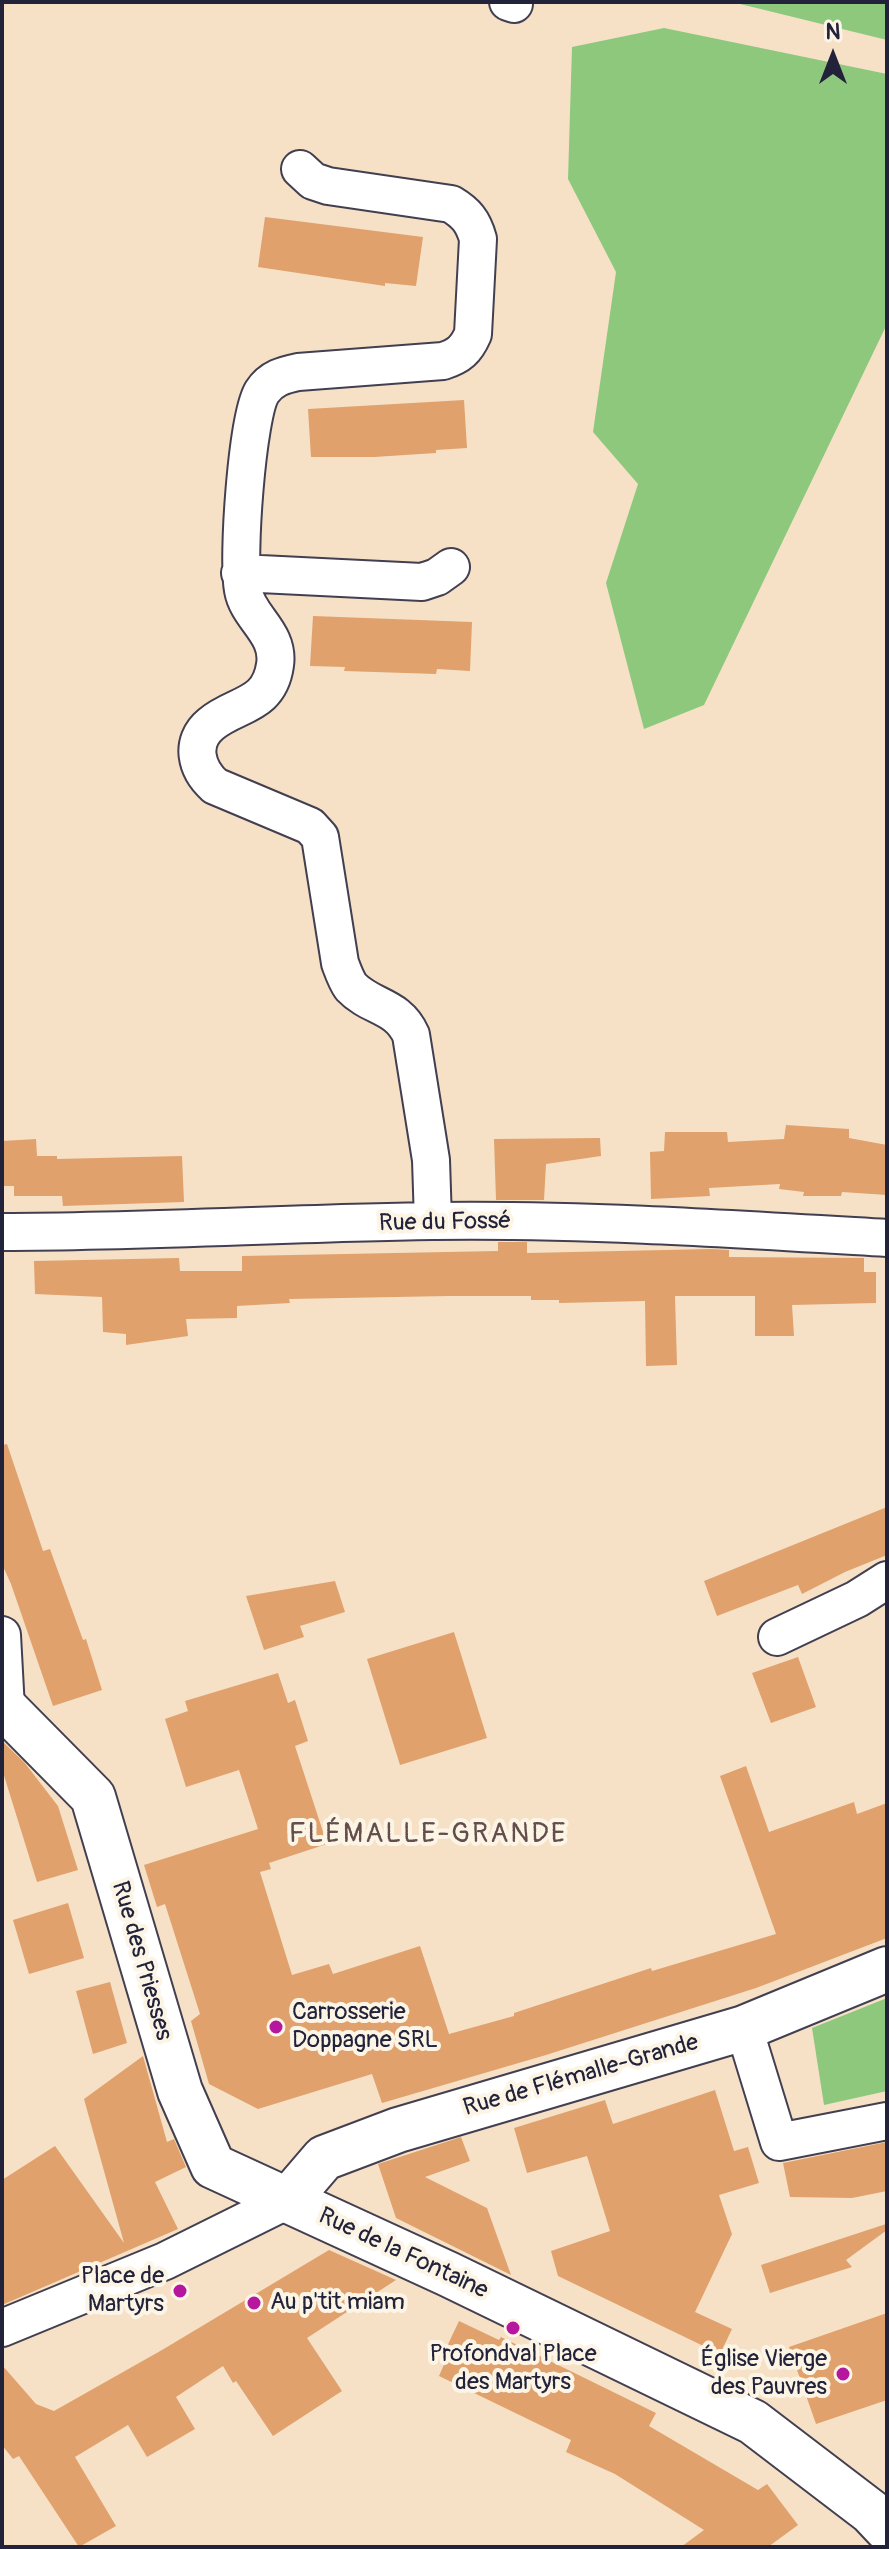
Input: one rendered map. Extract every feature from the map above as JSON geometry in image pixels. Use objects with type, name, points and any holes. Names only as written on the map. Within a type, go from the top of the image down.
[{"type":"street","points":[[300,169],[313,181],[328,186],[451,204],[466,213],[478,239],[473,334],[467,348],[457,357],[443,361],[298,372],[280,376],[268,383],[260,394],[251,436],[240,573],[246,603],[271,638],[275,650],[274,671],[261,695],[205,729],[196,752],[203,775],[215,786],[310,826],[320,837],[340,963],[345,977],[351,987],[363,996],[405,1021],[411,1035],[431,1160],[433,1221]]},
{"type":"street","points":[[240,573],[422,582],[437,577],[451,567]]},
{"type":"street","name":"Rue du Fossé","points":[[2,1232],[133,1232],[433,1221],[645,1223],[887,1238]]},
{"type":"street","points":[[777,1637],[857,1599],[887,1580]]},
{"type":"street","points":[[2,1635],[4,1708]]},
{"type":"street","name":"Rue des Priesses","points":[[4,1708],[93,1797],[180,2091],[213,2166],[288,2200]]},
{"type":"street","name":"Rue de Flémalle-Grande","points":[[288,2200],[324,2158],[398,2130],[744,2028],[887,1969]]},
{"type":"street","points":[[744,2028],[779,2142],[887,2121]]},
{"type":"street","points":[[2,2328],[165,2261],[288,2200]]},
{"type":"street","name":"Rue de la Fontaine","points":[[288,2200],[753,2422],[871,2512],[887,2529]]},
{"type":"green space","points":[[732,2],[887,2],[887,40]]},
{"type":"green space","points":[[664,28],[887,74],[887,324],[704,705],[644,729],[606,583],[638,484],[593,432],[616,272],[568,179],[572,47]]},
{"type":"green space","points":[[887,1998],[887,2091],[824,2105],[812,2028]]},
{"type":"building","points":[[265,217],[423,237],[416,286],[385,283],[385,286],[258,267]]},
{"type":"building","points":[[464,400],[467,448],[374,457],[311,457],[308,409]]},
{"type":"building","points":[[313,616],[472,622],[470,671],[437,669],[436,674],[344,671],[345,667],[310,666]]},
{"type":"building","points":[[786,1125],[849,1129],[849,1138],[887,1145],[887,1195],[842,1192],[841,1196],[803,1196],[804,1192],[779,1189],[780,1184],[709,1188],[710,1196],[651,1199],[650,1152],[664,1151],[665,1132],[727,1132],[728,1142],[784,1139]]},
{"type":"building","points":[[600,1138],[601,1156],[546,1164],[544,1200],[496,1200],[494,1139]]},
{"type":"building","points":[[36,1139],[37,1156],[57,1156],[57,1159],[182,1156],[184,1202],[63,1206],[62,1196],[14,1196],[14,1186],[2,1186],[2,1141]]},
{"type":"building","points":[[498,1242],[527,1242],[527,1253],[711,1249],[729,1250],[729,1257],[864,1258],[864,1272],[876,1272],[876,1303],[792,1305],[794,1336],[755,1336],[755,1296],[675,1296],[677,1365],[646,1366],[645,1301],[559,1303],[559,1300],[531,1300],[531,1296],[289,1299],[290,1303],[237,1306],[237,1318],[186,1319],[188,1336],[126,1345],[126,1334],[103,1332],[102,1297],[35,1294],[34,1261],[179,1258],[180,1271],[242,1271],[242,1256],[498,1251]]},
{"type":"building","points":[[7,1444],[43,1551],[50,1549],[83,1640],[86,1639],[102,1690],[53,1706],[2,1564],[2,1445]]},
{"type":"building","points":[[887,1507],[887,1555],[802,1594],[798,1585],[717,1616],[704,1581]]},
{"type":"building","points":[[335,1581],[345,1612],[300,1626],[304,1637],[264,1650],[246,1596]]},
{"type":"building","points":[[454,1632],[487,1738],[400,1765],[367,1659]]},
{"type":"building","points":[[798,1657],[816,1707],[771,1723],[752,1673]]},
{"type":"building","points":[[278,1673],[288,1703],[295,1700],[308,1741],[295,1746],[327,1844],[269,1863],[271,1869],[260,1872],[292,1975],[329,1964],[333,1974],[420,1946],[449,2034],[514,2016],[514,2013],[651,1968],[652,1971],[776,1934],[720,1776],[746,1766],[769,1832],[854,1802],[857,1814],[887,1803],[887,1938],[756,1988],[382,2103],[372,2074],[258,2109],[209,2084],[191,2021],[200,2014],[165,1904],[157,1907],[144,1865],[258,1829],[239,1770],[186,1787],[165,1719],[188,1711],[185,1701]]},
{"type":"building","points":[[2,1741],[24,1762],[58,1806],[78,1870],[37,1882],[2,1769]]},
{"type":"building","points":[[68,1903],[84,1958],[29,1974],[13,1920]]},
{"type":"building","points":[[110,1982],[127,2043],[93,2054],[76,1991]]},
{"type":"building","points":[[143,2056],[167,2142],[174,2139],[186,2167],[155,2182],[178,2229],[2,2305],[2,2180],[55,2146],[124,2243],[84,2099]]},
{"type":"building","points":[[715,2090],[734,2151],[748,2147],[759,2183],[719,2195],[732,2234],[695,2312],[732,2329],[720,2354],[558,2276],[551,2251],[610,2231],[587,2156],[527,2173],[514,2128],[605,2100],[613,2124]]},
{"type":"building","points":[[461,2137],[470,2161],[425,2177],[487,2208],[511,2275],[396,2218],[378,2164]]},
{"type":"building","points":[[887,2142],[887,2191],[852,2198],[790,2197],[783,2163]]},
{"type":"building","points":[[886,2224],[887,2230],[846,2260],[852,2267],[770,2293],[761,2265]]},
{"type":"building","points":[[329,2250],[396,2280],[307,2338],[342,2391],[273,2436],[223,2366],[176,2397],[195,2429],[147,2457],[128,2425],[75,2457],[116,2526],[79,2547],[19,2456],[13,2459],[2,2445],[2,2365],[36,2404],[54,2411]]},
{"type":"building","name":"Église Vierge des Pauvres","points":[[887,2313],[887,2400],[816,2424],[789,2347]]},
{"type":"building","points":[[459,2321],[499,2340],[501,2337],[656,2413],[649,2426],[758,2490],[767,2484],[798,2525],[768,2547],[681,2547],[704,2530],[615,2474],[566,2452],[571,2440],[439,2376],[446,2360],[442,2357]]},
{"type":"place","name":"Carrosserie Doppagne SRL","points":[[276,2027]]},
{"type":"place","name":"Place de Martyrs","points":[[180,2291]]},
{"type":"place","name":"Au p'tit miam","points":[[254,2303]]},
{"type":"place","name":"Profondval Place des Martyrs","points":[[513,2328]]},
{"type":"place","name":"Église Vierge des Pauvres","points":[[843,2374]]},
{"type":"district","name":"FLÉMALLE-GRANDE","points":[[428,1835]]}]
